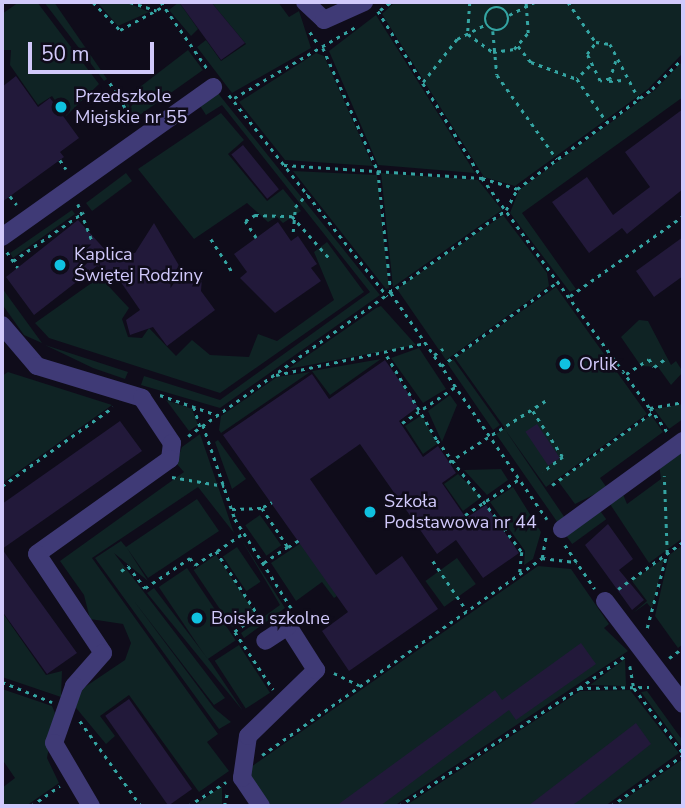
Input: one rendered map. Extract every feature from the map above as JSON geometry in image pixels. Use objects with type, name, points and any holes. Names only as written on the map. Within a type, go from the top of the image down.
[{"type":"street","points":[[304,2],[324,20],[364,2]]},
{"type":"street","points":[[2,237],[218,85]]},
{"type":"street","points":[[2,326],[37,366],[144,399],[173,447],[162,465],[37,554],[103,653],[64,707],[54,743],[71,778],[91,806]]},
{"type":"street","points":[[562,536],[674,447]]},
{"type":"street","points":[[604,600],[633,650],[670,686],[683,704]]},
{"type":"street","points":[[261,806],[240,771],[248,736],[279,713],[315,665],[294,629],[288,626],[265,641]]},
{"type":"path","points":[[93,2],[120,30],[164,6]]},
{"type":"path","points":[[130,2],[157,11]]},
{"type":"path","points":[[161,2],[218,85],[233,99],[389,295],[519,478],[549,523],[542,558]]},
{"type":"path","points":[[374,2],[482,178],[626,374],[674,447],[667,553],[633,650],[634,688],[683,754],[611,806]]},
{"type":"path","points":[[467,32],[470,2]]},
{"type":"path","points":[[493,31],[506,27],[509,15],[535,2]]},
{"type":"path","points":[[568,2],[576,9],[596,42]]},
{"type":"path","points":[[576,2],[576,9]]},
{"type":"path","points":[[491,52],[518,46],[531,23],[527,4]]},
{"type":"path","points":[[422,89],[424,83],[467,32],[486,24],[493,8],[509,15]]},
{"type":"path","points":[[145,18],[149,24]]},
{"type":"path","points":[[486,24],[493,31]]},
{"type":"path","points":[[493,31],[491,52],[502,84],[557,159]]},
{"type":"path","points":[[467,32],[491,52]]},
{"type":"path","points":[[596,42],[610,44],[623,80],[639,99]]},
{"type":"path","points":[[596,42],[587,54],[590,65],[607,81],[623,80]]},
{"type":"path","points":[[233,99],[318,45],[358,121],[378,172],[389,295]]},
{"type":"path","points":[[518,46],[531,62],[578,79],[607,122]]},
{"type":"path","points":[[173,447],[506,210],[517,189],[639,99],[683,58]]},
{"type":"path","points":[[607,81],[616,61]]},
{"type":"path","points":[[578,79],[590,65]]},
{"type":"path","points":[[110,83],[143,137]]},
{"type":"path","points":[[284,165],[482,178],[517,189]]},
{"type":"path","points":[[68,190],[84,212],[92,240]]},
{"type":"path","points":[[293,232],[295,206],[307,194]]},
{"type":"path","points":[[13,261],[84,212]]},
{"type":"path","points":[[256,238],[245,221],[255,215],[296,218],[330,259]]},
{"type":"path","points":[[570,296],[683,216]]},
{"type":"path","points":[[211,239],[233,273]]},
{"type":"path","points":[[2,244],[18,268]]},
{"type":"path","points":[[441,366],[559,281]]},
{"type":"path","points":[[273,375],[387,356],[425,343]]},
{"type":"path","points":[[434,355],[443,349]]},
{"type":"path","points":[[387,356],[423,408],[450,461],[486,500],[522,552],[520,574]]},
{"type":"path","points":[[626,374],[649,359],[654,367],[665,359]]},
{"type":"path","points":[[402,423],[455,387]]},
{"type":"path","points":[[2,486],[130,393]]},
{"type":"path","points":[[450,461],[545,401]]},
{"type":"path","points":[[650,408],[683,402]]},
{"type":"path","points":[[194,407],[232,509],[292,610],[294,629]]},
{"type":"path","points":[[533,410],[563,457],[543,472]]},
{"type":"path","points":[[552,485],[653,412]]},
{"type":"path","points":[[162,465],[173,478],[224,486]]},
{"type":"path","points":[[465,515],[519,478]]},
{"type":"path","points":[[232,509],[262,508],[272,502]]},
{"type":"path","points":[[262,508],[288,547]]},
{"type":"path","points":[[181,556],[195,565],[244,533]]},
{"type":"path","points":[[562,536],[604,600],[683,542]]},
{"type":"path","points":[[263,564],[299,540]]},
{"type":"path","points":[[216,551],[258,615],[235,632],[275,687]]},
{"type":"path","points":[[240,771],[542,558],[577,562]]},
{"type":"path","points":[[121,571],[128,566],[145,588],[185,561]]},
{"type":"path","points":[[433,561],[467,611]]},
{"type":"path","points":[[399,806],[633,650]]},
{"type":"path","points":[[315,665],[360,686]]},
{"type":"path","points":[[2,682],[64,707],[141,806]]},
{"type":"path","points":[[579,688],[670,686]]},
{"type":"path","points":[[31,806],[71,778]]},
{"type":"path","points":[[188,806],[222,782],[224,806]]},
{"type":"green space","points":[[19,2],[37,2],[99,84],[66,116],[52,96],[38,105],[10,65],[11,50],[3,50],[2,58],[2,14]]},
{"type":"green space","points":[[44,2],[54,2],[107,79],[104,81]]},
{"type":"green space","points":[[97,2],[126,2],[149,12],[118,26]]},
{"type":"green space","points":[[179,2],[198,29],[191,36],[169,10]]},
{"type":"green space","points":[[211,2],[278,2],[289,17],[299,11],[311,48],[232,93],[197,47],[206,40],[221,61],[246,44]]},
{"type":"green space","points":[[395,2],[683,2],[683,53],[648,89],[515,186],[484,177],[382,14]]},
{"type":"green space","points":[[376,15],[475,173],[378,165],[329,51]]},
{"type":"green space","points":[[188,50],[203,70],[134,119],[123,100]]},
{"type":"green space","points":[[316,53],[324,56],[373,166],[285,160],[239,102]]},
{"type":"green space","points":[[683,61],[683,97],[522,213],[576,289],[570,292],[510,213],[519,190],[655,90]]},
{"type":"green space","points":[[217,92],[380,295],[220,408],[141,385],[144,376],[220,400],[370,292],[222,105],[206,115],[199,104]]},
{"type":"green space","points":[[221,113],[244,140],[228,154],[267,201],[283,189],[301,211],[283,223],[277,217],[268,222],[247,203],[194,239],[138,169]]},
{"type":"green space","points":[[293,171],[377,175],[389,288],[386,289]]},
{"type":"green space","points":[[126,173],[132,181],[92,211],[86,203]]},
{"type":"green space","points":[[381,173],[478,180],[502,210],[393,287]]},
{"type":"green space","points":[[72,210],[75,214],[13,258],[10,253]]},
{"type":"green space","points":[[503,215],[547,273],[549,286],[446,360],[397,289]]},
{"type":"green space","points":[[327,242],[364,292],[220,393],[49,338],[35,323],[100,277],[129,308],[122,319],[128,337],[142,338],[149,328],[176,356],[192,340],[210,355],[249,357],[258,334],[277,341],[334,300],[314,252]]},
{"type":"green space","points":[[556,287],[647,414],[546,487],[506,431],[565,518],[558,523],[496,434],[505,428],[455,358]]},
{"type":"green space","points":[[2,288],[42,343],[24,335],[2,304]]},
{"type":"green space","points":[[381,306],[416,345],[288,369],[376,308]]},
{"type":"green space","points":[[639,320],[648,321],[671,365],[676,361],[683,372],[671,385],[658,367],[641,366],[621,337]]},
{"type":"green space","points":[[45,345],[128,372],[125,379],[93,368]]},
{"type":"green space","points":[[419,348],[446,389],[423,403],[391,358]]},
{"type":"green space","points":[[381,359],[330,395],[312,371]]},
{"type":"green space","points":[[453,359],[500,425],[493,430],[447,363]]},
{"type":"green space","points":[[8,372],[112,405],[2,483],[2,376]]},
{"type":"green space","points":[[310,372],[221,433],[219,430],[221,416],[277,377]]},
{"type":"green space","points":[[450,395],[457,405],[442,442],[428,411]]},
{"type":"green space","points":[[166,400],[192,409],[198,425],[189,431]]},
{"type":"green space","points":[[683,404],[683,419],[669,429],[654,409]]},
{"type":"green space","points":[[422,415],[437,444],[423,454],[405,426]]},
{"type":"green space","points":[[651,415],[663,432],[600,478],[607,488],[575,504],[558,481]]},
{"type":"green space","points":[[200,434],[234,533],[198,487],[92,558],[218,734],[207,742],[229,771],[199,792],[129,695],[100,716],[115,736],[106,744],[72,703],[76,693],[125,660],[131,643],[123,624],[90,619],[84,595],[60,561],[184,472],[176,463],[182,447]]},
{"type":"green space","points":[[218,440],[246,479],[232,489],[215,442]]},
{"type":"green space","points":[[683,447],[683,538],[649,563],[608,501],[622,492],[627,504],[661,479],[659,464]]},
{"type":"green space","points":[[501,469],[508,480],[487,495],[464,470]]},
{"type":"green space","points":[[458,474],[482,497],[463,511],[444,484]]},
{"type":"green space","points":[[513,487],[541,532],[533,559],[524,565],[525,551],[490,502]]},
{"type":"green space","points":[[197,499],[219,531],[148,578],[127,548],[148,581],[114,553],[225,698],[214,705],[134,601],[214,708],[231,722],[219,729],[95,558],[121,541],[126,547]]},
{"type":"green space","points":[[598,508],[606,519],[572,544],[564,533]]},
{"type":"green space","points":[[260,515],[281,545],[266,556],[245,525]]},
{"type":"green space","points":[[241,539],[285,608],[244,638],[241,633],[280,605]]},
{"type":"green space","points":[[301,543],[337,596],[334,598],[322,582],[296,601],[271,563]]},
{"type":"green space","points":[[683,545],[683,644],[678,648],[655,616],[669,555]]},
{"type":"green space","points":[[237,547],[260,582],[246,591],[223,557]]},
{"type":"green space","points":[[216,555],[255,612],[232,627],[194,570]]},
{"type":"green space","points":[[457,558],[476,584],[444,607],[425,581]]},
{"type":"green space","points":[[664,558],[652,609],[647,603],[633,613],[647,601],[632,581]]},
{"type":"green space","points":[[538,566],[571,569],[609,624],[604,628],[628,651],[394,806],[266,806],[248,769]]},
{"type":"green space","points":[[187,568],[236,640],[207,659],[159,587]]},
{"type":"green space","points":[[154,588],[211,663],[243,711],[147,593]]},
{"type":"green space","points":[[2,612],[46,675],[62,671],[61,697],[2,677]]},
{"type":"green space","points":[[239,645],[270,693],[246,709],[215,661]]},
{"type":"green space","points":[[625,659],[626,686],[590,685]]},
{"type":"green space","points":[[2,689],[52,706],[55,713],[47,758],[59,783],[26,806],[2,806],[2,788],[15,778],[2,759]]},
{"type":"green space","points":[[630,690],[679,753],[605,806],[405,806],[580,691]]},
{"type":"green space","points":[[647,691],[683,741],[683,749],[641,692]]},
{"type":"green space","points":[[683,759],[683,806],[615,806]]},
{"type":"green space","points":[[222,786],[222,806],[194,806]]},
{"type":"building","points":[[179,2],[211,2],[245,43],[221,60]]},
{"type":"building","points":[[16,76],[38,107],[50,98],[79,138],[60,152],[64,157],[2,202],[2,87]]},
{"type":"building","points":[[683,109],[683,189],[627,234],[622,228],[589,253],[552,202],[587,177],[613,215],[650,187],[625,152]]},
{"type":"building","points":[[243,145],[279,189],[267,199],[231,154]]},
{"type":"building","points":[[78,220],[109,254],[135,253],[154,223],[181,269],[202,278],[201,291],[215,310],[167,346],[153,327],[130,335],[126,320],[140,310],[116,275],[97,266],[34,315],[6,277]]},
{"type":"building","points":[[278,222],[291,241],[298,236],[317,264],[311,268],[321,281],[275,313],[240,278],[247,272],[234,254]]},
{"type":"building","points":[[683,237],[683,276],[654,297],[636,271]]},
{"type":"building","name":"Szkoła Podstawowa nr 44","points":[[385,360],[418,407],[399,421],[423,457],[438,446],[456,473],[442,483],[466,518],[486,505],[519,553],[483,578],[456,540],[437,554],[360,444],[310,479],[376,575],[402,556],[438,609],[349,671],[322,631],[348,612],[223,435],[312,374],[329,399]]},
{"type":"building","points":[[120,421],[142,451],[2,549],[2,504]]},
{"type":"building","points":[[537,424],[560,458],[548,466],[525,432]]},
{"type":"building","points":[[608,524],[633,559],[619,570],[644,600],[632,610],[585,545]]},
{"type":"building","points":[[2,549],[77,653],[47,674],[2,611]]},
{"type":"building","points":[[581,643],[596,664],[516,720],[509,710],[380,806],[336,806],[495,690],[502,700]]},
{"type":"building","points":[[129,699],[192,789],[168,806],[105,716]]},
{"type":"building","points":[[636,723],[651,744],[580,800],[571,806],[528,806]]},
{"type":"place","name":"Przedszkole Miejskie nr 55","points":[[61,107]]},
{"type":"place","name":"Kaplica Świętej Rodziny","points":[[60,265]]},
{"type":"place","name":"Orlik","points":[[565,364]]},
{"type":"place","name":"Szkoła Podstawowa nr 44","points":[[370,512]]},
{"type":"place","name":"Boiska szkolne","points":[[197,618]]}]
